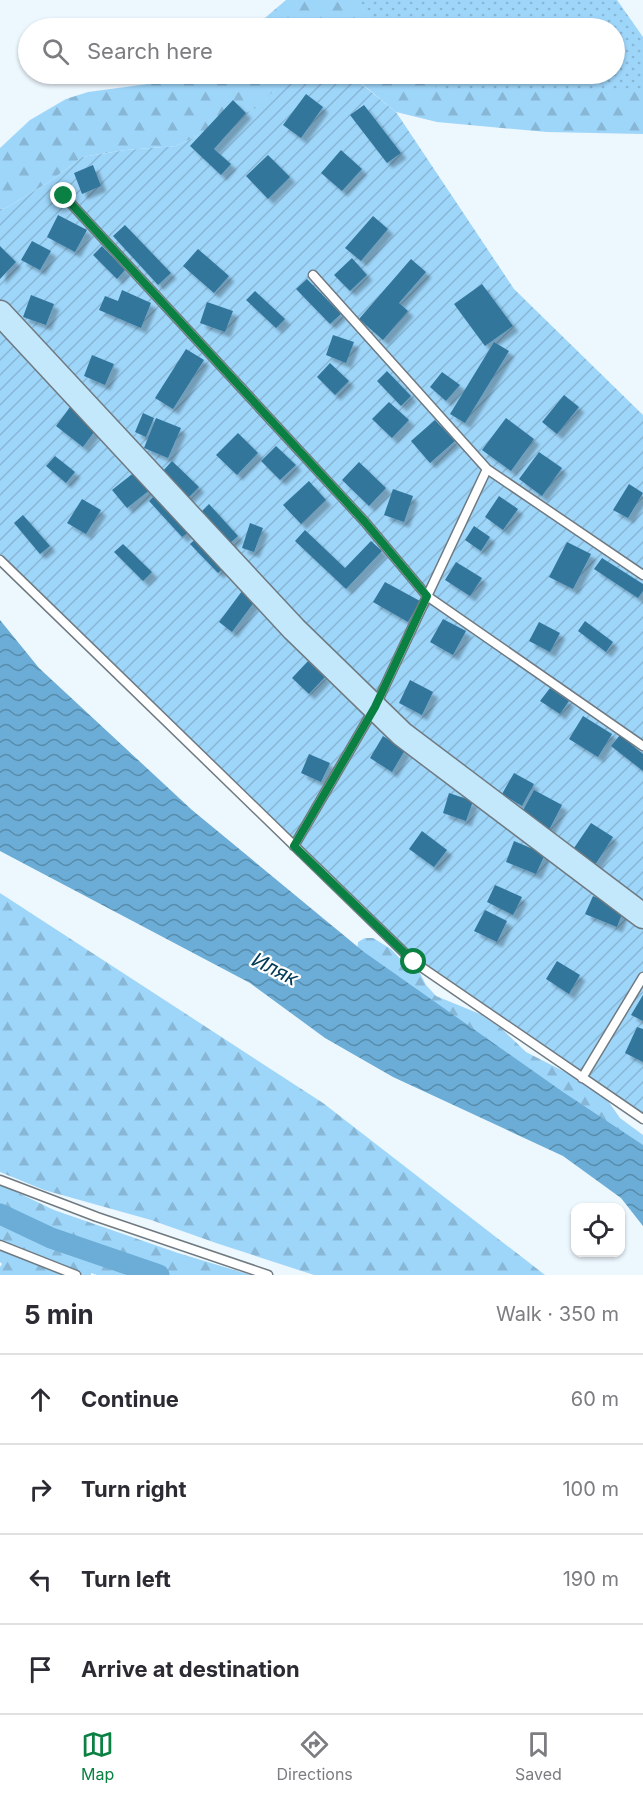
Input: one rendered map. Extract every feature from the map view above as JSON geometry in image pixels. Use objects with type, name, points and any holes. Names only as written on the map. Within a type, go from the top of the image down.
[{"type":"street","points":[[0,313],[294,629],[402,734],[643,916]]},
{"type":"lane","points":[[64,196],[365,522],[427,596],[643,746]]},
{"type":"lane","points":[[313,275],[487,469],[643,575]]},
{"type":"lane","points":[[294,846],[375,707],[487,469]]},
{"type":"lane","points":[[0,560],[414,962],[643,1119]]},
{"type":"lane","points":[[582,1078],[643,977]]},
{"type":"lane","points":[[0,1180],[97,1217],[268,1275]]},
{"type":"lane","points":[[0,1245],[76,1275]]},
{"type":"green space","points":[[286,0],[353,0],[368,18],[265,18]]},
{"type":"green space","points":[[330,0],[617,0],[643,37],[643,100],[428,99],[412,84],[625,84],[625,18],[348,18]]},
{"type":"green space","points":[[148,84],[281,84],[259,107],[176,146],[126,150],[82,157],[49,182],[6,208],[0,209],[0,148],[30,120],[66,99],[88,92]]},
{"type":"green space","points":[[280,84],[361,84],[396,112],[514,289],[643,415],[643,1116],[414,956],[0,555],[0,209],[6,208],[49,182],[82,157],[126,150],[176,146],[258,107]]},
{"type":"green space","points":[[362,84],[431,84],[441,90],[643,90],[643,134],[547,132],[437,122],[396,112]]},
{"type":"green space","points":[[0,893],[323,1103],[545,1275],[314,1275],[151,1220],[44,1190],[0,1172]]},
{"type":"green space","points":[[365,938],[373,938],[391,949],[405,964],[420,973],[426,985],[436,996],[480,1014],[502,1029],[526,1052],[573,1076],[606,1098],[620,1118],[643,1135],[643,1150],[357,953],[358,942]]},
{"type":"green space","points":[[0,1184],[54,1210],[178,1253],[251,1275],[97,1275],[91,1273],[91,1275],[0,1275],[2,1264],[0,1262]]},
{"type":"water","name":"Иляк","points":[[0,620],[39,668],[192,810],[364,952],[563,1092],[643,1145],[643,1226],[621,1198],[563,1156],[393,1077],[325,1038],[250,983],[0,851]]},
{"type":"building","points":[[306,94],[323,107],[301,138],[283,125]]},
{"type":"building","points":[[233,100],[246,113],[214,149],[231,164],[221,175],[190,146]]},
{"type":"building","points":[[364,105],[401,153],[387,163],[350,115]]},
{"type":"building","points":[[341,150],[362,169],[342,191],[321,173]]},
{"type":"building","points":[[268,155],[290,177],[268,199],[246,176]]},
{"type":"building","points":[[93,165],[101,186],[82,194],[74,173]]},
{"type":"building","points":[[58,215],[87,230],[75,252],[47,237]]},
{"type":"building","points":[[373,216],[388,229],[361,261],[345,248]]},
{"type":"building","points":[[125,225],[171,273],[158,285],[113,236]]},
{"type":"building","points":[[32,241],[51,251],[40,270],[21,260]]},
{"type":"building","points":[[0,246],[16,262],[0,279]]},
{"type":"building","points":[[102,246],[125,270],[117,279],[93,255]]},
{"type":"building","points":[[198,249],[229,276],[214,293],[183,266]]},
{"type":"building","points":[[352,258],[367,275],[350,291],[334,275]]},
{"type":"building","points":[[411,259],[426,272],[399,303],[408,311],[383,340],[359,319]]},
{"type":"building","points":[[307,279],[341,314],[330,324],[296,289]]},
{"type":"building","points":[[482,284],[513,326],[485,346],[454,304]]},
{"type":"building","points":[[122,290],[151,303],[141,328],[99,310],[105,296],[118,301]]},
{"type":"building","points":[[255,291],[285,319],[276,328],[246,300]]},
{"type":"building","points":[[31,295],[54,304],[46,325],[23,317]]},
{"type":"building","points":[[207,302],[233,311],[225,332],[200,323]]},
{"type":"building","points":[[333,335],[354,342],[346,363],[326,355]]},
{"type":"building","points":[[494,342],[509,351],[465,423],[450,414]]},
{"type":"building","points":[[186,349],[204,360],[173,409],[155,398]]},
{"type":"building","points":[[92,355],[114,364],[105,385],[84,376]]},
{"type":"building","points":[[330,363],[349,381],[335,395],[317,377]]},
{"type":"building","points":[[387,371],[411,396],[401,406],[377,381]]},
{"type":"building","points":[[442,372],[460,385],[446,401],[430,387]]},
{"type":"building","points":[[564,395],[579,407],[557,434],[542,422]]},
{"type":"building","points":[[389,402],[409,420],[392,438],[372,419]]},
{"type":"building","points":[[70,407],[97,428],[83,447],[56,426]]},
{"type":"building","points":[[143,413],[154,418],[146,437],[135,432]]},
{"type":"building","points":[[156,418],[181,428],[168,458],[144,448]]},
{"type":"building","points":[[506,418],[534,439],[511,471],[482,450]]},
{"type":"building","points":[[435,420],[455,441],[430,463],[411,441]]},
{"type":"building","points":[[238,433],[258,453],[237,475],[216,455]]},
{"type":"building","points":[[276,446],[296,465],[280,480],[261,461]]},
{"type":"building","points":[[539,452],[562,468],[542,496],[519,479]]},
{"type":"building","points":[[55,456],[75,472],[66,483],[46,466]]},
{"type":"building","points":[[172,461],[199,487],[187,499],[161,473]]},
{"type":"building","points":[[359,462],[386,488],[369,506],[342,480]]},
{"type":"building","points":[[136,471],[151,489],[127,508],[112,490]]},
{"type":"building","points":[[309,481],[326,500],[301,524],[283,505]]},
{"type":"building","points":[[629,484],[643,493],[628,518],[613,510]]},
{"type":"building","points":[[393,489],[413,496],[404,522],[384,515]]},
{"type":"building","points":[[158,492],[192,529],[182,537],[149,501]]},
{"type":"building","points":[[499,496],[518,509],[503,530],[485,517]]},
{"type":"building","points":[[82,499],[101,510],[86,534],[67,523]]},
{"type":"building","points":[[209,504],[238,536],[228,545],[199,514]]},
{"type":"building","points":[[23,515],[50,546],[40,554],[14,523]]},
{"type":"building","points":[[250,523],[263,528],[254,552],[242,548]]},
{"type":"building","points":[[474,526],[490,537],[481,551],[465,540]]},
{"type":"building","points":[[305,530],[345,568],[371,541],[382,551],[346,589],[295,541]]},
{"type":"building","points":[[199,536],[227,565],[218,573],[190,544]]},
{"type":"building","points":[[567,542],[591,554],[573,589],[549,577]]},
{"type":"building","points":[[123,544],[152,572],[143,581],[114,552]]},
{"type":"building","points":[[602,558],[643,584],[643,591],[638,598],[594,569]]},
{"type":"building","points":[[456,562],[482,578],[470,596],[445,580]]},
{"type":"building","points":[[385,582],[420,601],[408,622],[373,602]]},
{"type":"building","points":[[245,587],[258,597],[232,632],[219,622]]},
{"type":"building","points":[[443,619],[466,631],[453,655],[430,642]]},
{"type":"building","points":[[585,621],[613,642],[606,652],[578,631]]},
{"type":"building","points":[[539,622],[560,633],[550,652],[529,641]]},
{"type":"building","points":[[308,661],[325,677],[309,694],[292,678]]},
{"type":"building","points":[[410,680],[433,692],[422,715],[399,703]]},
{"type":"building","points":[[550,688],[569,701],[560,714],[540,701]]},
{"type":"building","points":[[583,716],[612,734],[598,757],[569,739]]},
{"type":"building","points":[[620,735],[643,754],[643,771],[611,746]]},
{"type":"building","points":[[383,736],[405,750],[392,772],[370,758]]},
{"type":"building","points":[[309,754],[330,763],[321,782],[301,773]]},
{"type":"building","points":[[514,773],[534,784],[522,806],[502,794]]},
{"type":"building","points":[[534,790],[562,805],[549,830],[521,814]]},
{"type":"building","points":[[449,793],[473,801],[466,821],[443,813]]},
{"type":"building","points":[[591,823],[613,837],[595,865],[572,851]]},
{"type":"building","points":[[422,831],[447,850],[434,867],[409,849]]},
{"type":"building","points":[[514,841],[545,854],[536,874],[506,862]]},
{"type":"building","points":[[495,885],[522,897],[513,915],[487,902]]},
{"type":"building","points":[[593,896],[624,909],[617,927],[585,914]]},
{"type":"building","points":[[485,910],[507,921],[497,942],[474,931]]},
{"type":"building","points":[[557,961],[580,975],[569,994],[546,979]]},
{"type":"building","points":[[643,995],[643,1021],[631,1015]]},
{"type":"building","points":[[637,1027],[643,1029],[643,1062],[625,1053]]},
{"type":"waterway","points":[[0,1214],[51,1238],[159,1275]]},
{"type":"route","points":[[64,196],[365,522],[427,596],[375,707],[294,846],[414,962]]}]
